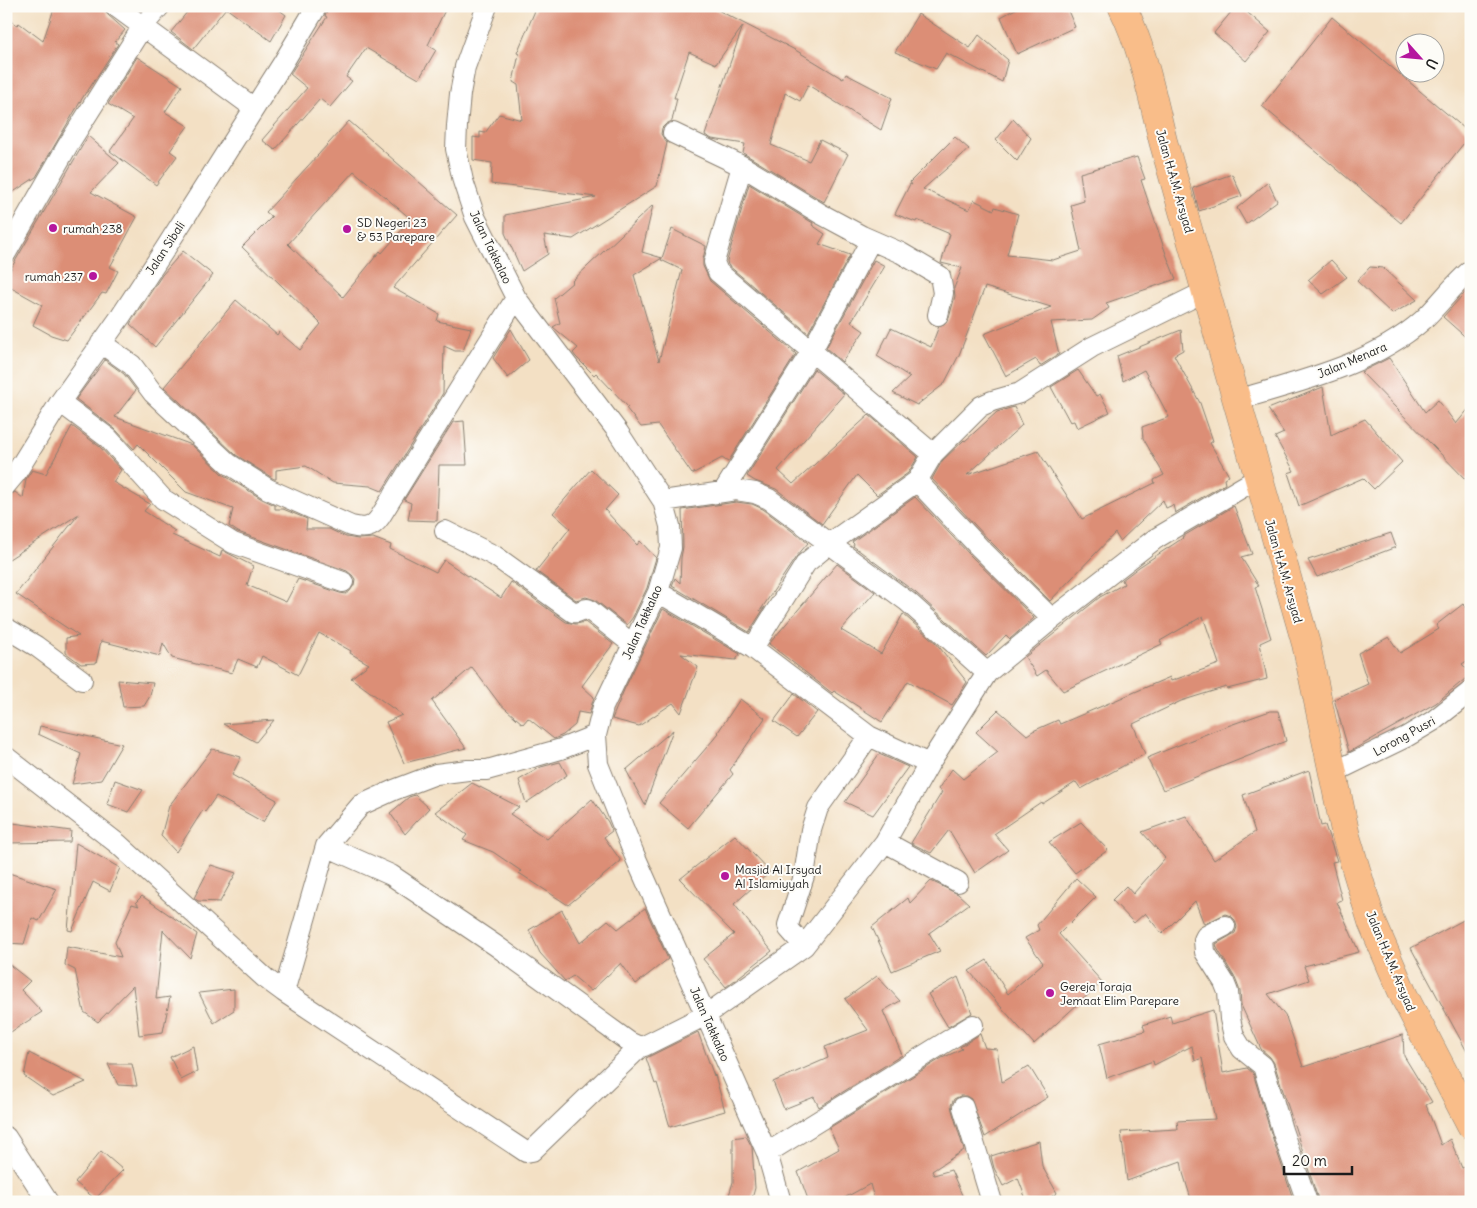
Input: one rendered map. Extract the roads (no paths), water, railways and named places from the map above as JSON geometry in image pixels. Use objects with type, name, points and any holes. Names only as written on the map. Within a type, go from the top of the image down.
[{"type":"highway","name":"Jalan H.A.M. Arsyad","points":[[1122,6],[1132,26],[1150,86],[1163,142],[1306,644],[1346,836],[1372,922],[1404,996],[1471,1125]]},
{"type":"street","points":[[115,6],[254,108]]},
{"type":"street","points":[[6,252],[68,145],[143,26],[160,6]]},
{"type":"street","name":"Jalan Sibali","points":[[6,485],[16,473],[60,402],[121,316],[165,249],[317,6]]},
{"type":"street","name":"Jalan Takkalao","points":[[487,6],[465,67],[460,94],[456,149],[463,181],[475,217],[516,298],[618,432],[663,501],[670,526],[671,548],[658,592],[632,644],[604,708],[596,735],[598,764],[634,854],[767,1153],[781,1202]]},
{"type":"street","points":[[673,133],[742,166],[821,214],[901,253],[940,276],[943,294],[938,315]]},
{"type":"street","points":[[742,166],[714,262],[718,272],[933,454]]},
{"type":"street","points":[[723,492],[811,352],[871,240]]},
{"type":"street","name":"Jalan Menara","points":[[1237,400],[1330,372],[1388,346],[1423,320],[1459,280],[1471,270]]},
{"type":"street","points":[[752,648],[806,563],[829,544],[917,481],[933,454],[981,406],[1020,393],[1092,347],[1206,291]]},
{"type":"street","points":[[101,343],[132,365],[153,393],[228,464],[268,490],[351,526],[365,528],[374,525],[380,517],[516,298]]},
{"type":"street","points":[[60,402],[108,438],[163,499],[232,543],[343,582]]},
{"type":"street","points":[[326,846],[392,875],[495,945],[629,1042],[644,1046],[706,1015],[804,946],[885,842],[929,764],[987,673],[1052,619],[1155,539],[1258,478]]},
{"type":"street","points":[[917,481],[979,547],[1052,619]]},
{"type":"street","points":[[663,501],[736,490],[755,493],[769,499],[908,602],[987,673]]},
{"type":"street","points":[[445,530],[495,556],[573,612],[578,613],[588,609],[632,644]]},
{"type":"street","points":[[658,592],[752,648],[869,736],[929,764]]},
{"type":"street","points":[[6,628],[82,680]]},
{"type":"street","name":"Lorong Pusri","points":[[1332,773],[1406,737],[1434,721],[1471,691]]},
{"type":"street","points":[[284,992],[326,846],[361,805],[436,774],[487,770],[561,749],[596,735]]},
{"type":"street","points":[[804,946],[789,930],[788,925],[804,876],[811,830],[818,808],[869,736]]},
{"type":"street","points":[[6,757],[118,844],[265,978],[526,1152],[532,1150],[640,1046]]},
{"type":"street","points":[[885,842],[958,882]]},
{"type":"street","points":[[1225,926],[1206,936],[1204,940],[1205,952],[1226,987],[1234,1036],[1246,1052],[1263,1066],[1307,1202]]},
{"type":"street","points":[[767,1153],[973,1025]]},
{"type":"street","points":[[963,1107],[992,1202]]},
{"type":"street","points":[[6,1137],[48,1202]]},
{"type":"place","name":"rumah 238","points":[[53,228]]},
{"type":"place","name":"SD Negeri 23 & 53 Parepare","points":[[347,229]]},
{"type":"place","name":"rumah 237","points":[[93,276]]},
{"type":"place","name":"Masjid Al Irsyad Al Islamiyyah","points":[[725,876]]},
{"type":"place","name":"Gereja Toraja Jemaat Elim Parepare","points":[[1050,993]]}]
